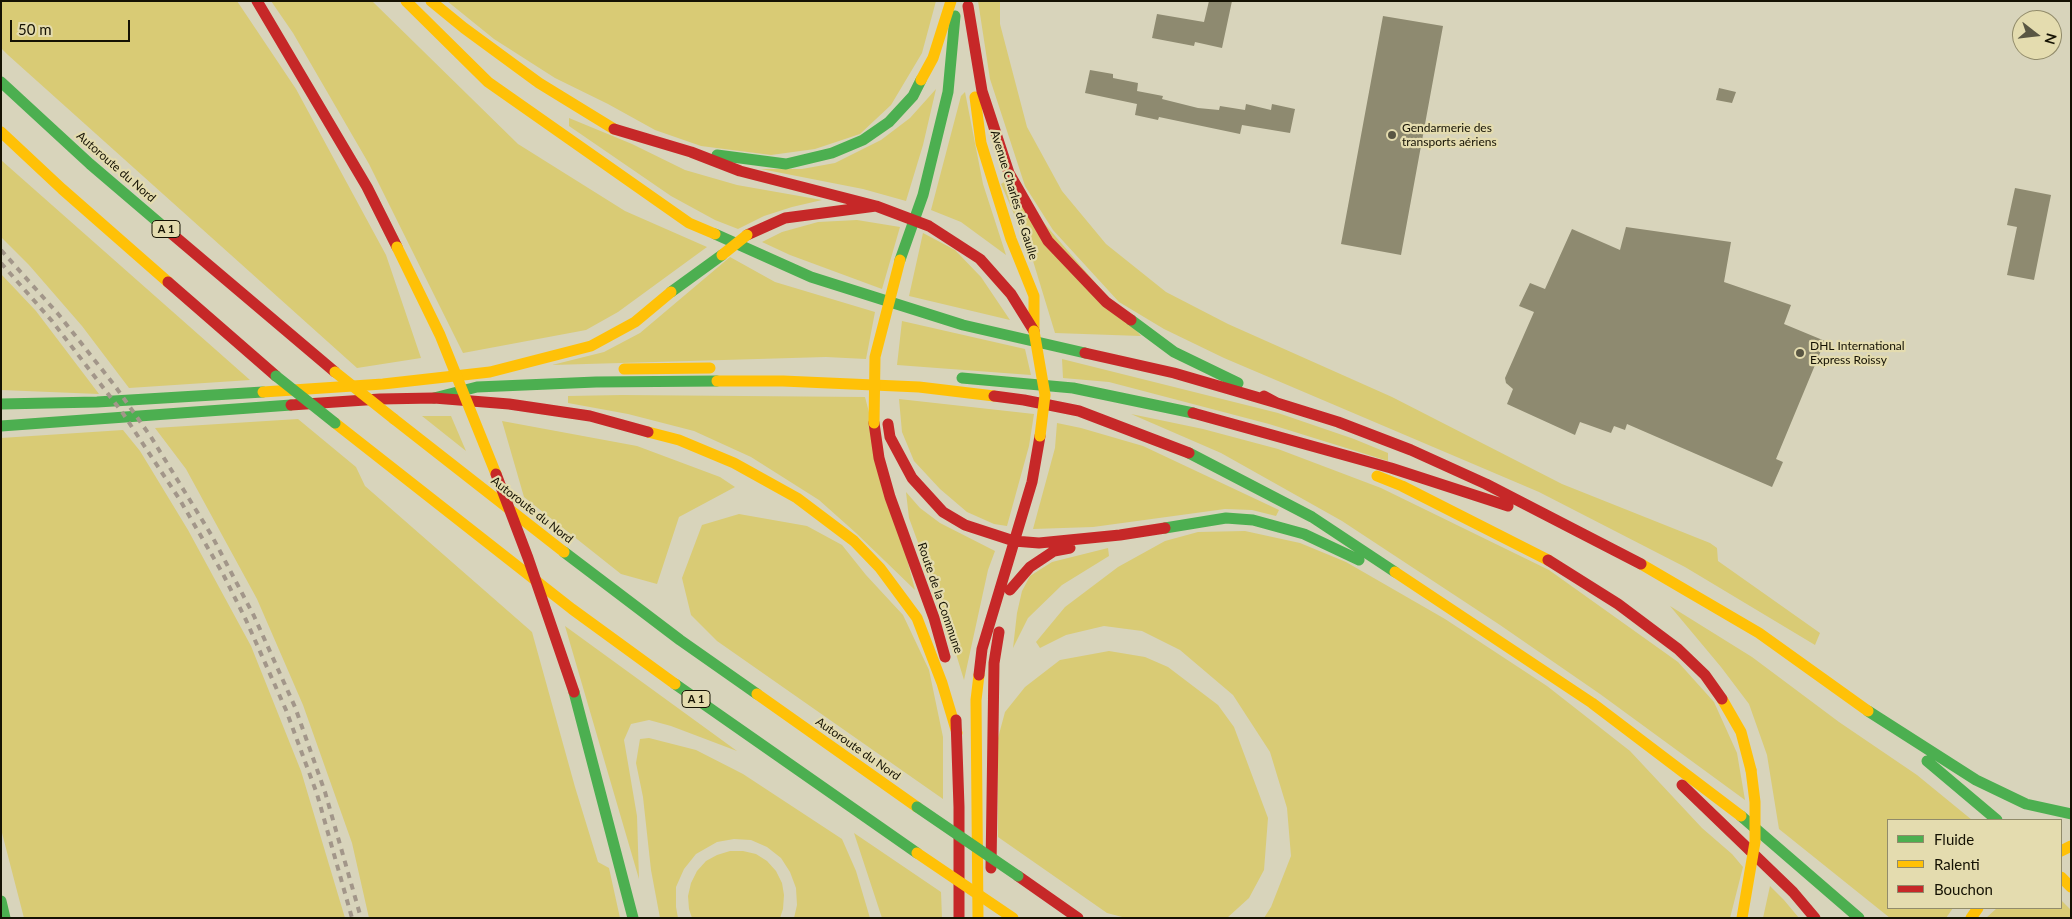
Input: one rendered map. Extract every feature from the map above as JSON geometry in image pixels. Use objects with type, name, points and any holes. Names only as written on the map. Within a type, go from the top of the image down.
[{"type":"main road","points":[[257,1],[367,187],[440,335],[528,558],[574,692],[596,770],[633,918]]},
{"type":"main road","points":[[406,1],[488,82],[689,223],[811,277],[964,325],[1174,373],[1338,422],[1411,450],[1486,484],[1620,552],[1759,633],[1860,706],[1976,780],[2026,804],[2071,814]]},
{"type":"main road","points":[[431,1],[464,28],[539,83],[614,129],[691,152],[740,171],[876,206],[914,219],[952,240],[980,259],[1011,294],[1034,331],[1045,395],[1040,436],[1032,482],[982,649],[976,700],[978,918]]},
{"type":"main road","points":[[691,152],[786,164],[832,154],[863,140],[889,122],[914,96],[933,58],[951,1]]},
{"type":"main road","points":[[956,1],[948,92],[922,195],[900,260],[885,322],[884,395],[890,437],[912,478],[943,512],[965,525],[1014,541],[1039,543],[1120,535],[1226,518],[1253,520],[1304,534],[1426,592]]},
{"type":"main road","name":"Avenue Charles de Gaulle","points":[[968,4],[982,91],[1009,172],[1048,241],[1106,302],[1166,346],[1277,403]]},
{"type":"main road","name":"Avenue Charles de Gaulle","points":[[968,4],[972,78],[981,143],[1011,239],[1034,296],[1034,331]]},
{"type":"main road","name":"Autoroute du Nord","points":[[1,82],[90,164],[335,372],[584,568],[680,640],[1078,918]]},
{"type":"main road","name":"A 1","points":[[1,132],[62,189],[276,376],[572,609],[710,709],[1013,918]]},
{"type":"main road","points":[[1,404],[97,402],[383,384],[490,372],[591,346],[634,322],[681,284],[747,236],[785,218],[876,206]]},
{"type":"main road","name":"Route de la Commune","points":[[885,322],[875,357],[874,423],[879,458],[890,497],[934,618],[950,675],[957,733],[959,918]]},
{"type":"main road","points":[[490,372],[510,375],[647,368],[724,368]]},
{"type":"main road","points":[[866,371],[886,372]]},
{"type":"main road","points":[[955,378],[1073,388],[1194,413],[1391,468],[1568,525]]},
{"type":"main road","points":[[434,398],[478,387],[596,382],[783,381],[919,387],[983,394],[1079,411],[1198,457],[1312,517],[1592,703],[1743,818],[1859,918]]},
{"type":"main road","points":[[1,426],[380,399],[434,398],[509,404],[590,416],[679,440],[734,463],[797,498],[854,541],[880,568],[917,618],[928,644],[957,733]]},
{"type":"main road","points":[[1258,430],[1402,486],[1555,564],[1618,604],[1678,649],[1705,675],[1726,704],[1741,732],[1751,770],[1755,802],[1755,842],[1742,918]]},
{"type":"main road","points":[[1010,590],[1030,567],[1054,551],[1120,535]]},
{"type":"main road","points":[[990,918],[994,663],[996,642],[1010,590],[1006,567]]},
{"type":"main road","points":[[1592,703],[1720,820],[1793,892],[1815,918]]},
{"type":"main road","points":[[1860,706],[1996,819]]},
{"type":"main road","points":[[2062,878],[2071,887]]},
{"type":"main road","points":[[1,901],[5,918]]},
{"type":"shaded area","points":[[1,1],[237,1],[296,89],[386,255],[421,358],[357,368],[1,48]]},
{"type":"shaded area","points":[[271,1],[372,1],[518,144],[625,211],[707,247],[618,312],[586,330],[463,353],[369,164],[293,33]]},
{"type":"shaded area","points":[[447,1],[936,1],[922,53],[891,105],[860,134],[815,149],[771,155],[701,146],[655,130],[555,78],[494,39]]},
{"type":"shaded area","points":[[978,1],[1000,1],[1000,24],[1027,127],[1062,191],[1106,244],[1166,292],[1228,324],[1392,397],[1562,484],[1710,543],[1717,548],[1718,561],[1820,633],[1815,645],[1685,567],[1539,492],[1224,358],[1164,329],[1119,302],[1053,230],[1025,186],[990,79]]},
{"type":"shaded area","points":[[936,89],[923,145],[906,201],[863,189],[761,169],[802,169],[835,163],[881,140],[910,118]]},
{"type":"shaded area","points":[[965,92],[983,184],[1006,255],[961,222],[931,210],[961,96]]},
{"type":"shaded area","points":[[569,118],[632,144],[685,170],[737,185],[822,200],[764,216],[738,229],[715,220],[671,196],[569,126]]},
{"type":"shaded area","points":[[1,160],[250,380],[129,388],[82,326],[29,265],[1,237]]},
{"type":"shaded area","points":[[1007,180],[1141,336],[1055,333],[1030,251],[1001,184]]},
{"type":"shaded area","points":[[857,220],[900,227],[882,289],[790,255],[762,242],[782,232],[818,222]]},
{"type":"shaded area","points":[[923,233],[955,250],[981,277],[1010,320],[909,296]]},
{"type":"shaded area","points":[[730,257],[775,282],[875,312],[866,359],[826,357],[552,365],[604,352],[640,333]]},
{"type":"shaded area","points":[[1,274],[36,311],[99,394],[1,390]]},
{"type":"shaded area","points":[[902,321],[1025,349],[1031,375],[897,365]]},
{"type":"shaded area","points":[[1062,359],[1278,413],[1354,439],[1388,453],[1388,461],[1269,424],[1109,382],[1063,378]]},
{"type":"shaded area","points":[[568,396],[865,397],[915,590],[819,500],[751,457],[694,431],[628,414],[568,403]]},
{"type":"shaded area","points":[[899,399],[1034,414],[1029,446],[1007,526],[994,524],[967,512],[940,489],[914,461],[902,432]]},
{"type":"shaded area","points":[[1131,414],[1203,429],[1278,449],[1381,488],[1549,570],[1678,662],[1714,702],[1737,753],[1745,800],[1600,694],[1500,625],[1342,521],[1221,453]]},
{"type":"shaded area","points":[[422,416],[451,416],[466,451]]},
{"type":"shaded area","points":[[298,419],[356,467],[365,486],[532,632],[598,862],[609,868],[620,918],[369,918],[352,843],[303,705],[257,599],[186,469],[155,428]]},
{"type":"shaded area","points":[[502,421],[637,446],[720,477],[735,487],[679,517],[657,584],[621,574],[524,497]]},
{"type":"shaded area","points":[[1057,423],[1143,446],[1279,510],[1276,516],[1252,510],[1225,509],[1093,527],[1033,529],[1055,448]]},
{"type":"shaded area","points":[[123,430],[140,451],[188,530],[251,646],[301,771],[345,918],[24,918],[1,829],[1,438]]},
{"type":"shaded area","points":[[906,492],[920,508],[940,523],[995,551],[988,570],[964,680],[942,608],[909,518]]},
{"type":"shaded area","points":[[739,514],[807,526],[842,545],[866,575],[903,615],[929,670],[943,737],[943,799],[717,641],[691,615],[682,578],[702,525]]},
{"type":"shaded area","points":[[1245,531],[1300,543],[1346,562],[1445,619],[1547,686],[1630,751],[1702,828],[1732,854],[1743,867],[1730,918],[1264,918],[1271,907],[1291,856],[1287,808],[1270,752],[1233,695],[1180,650],[1142,631],[1104,626],[1066,635],[1040,648],[1036,642],[1065,607],[1118,567],[1165,541],[1198,532]]},
{"type":"shaded area","points":[[1108,548],[1109,556],[1062,585],[1028,618],[1013,648],[1017,613],[1022,591],[1030,576],[1052,562]]},
{"type":"shaded area","points":[[1670,606],[1752,657],[1839,722],[1917,775],[1971,819],[1887,819],[1887,909],[1952,909],[1946,918],[1890,918],[1779,829],[1767,755],[1749,704]]},
{"type":"shaded area","points":[[565,626],[737,751],[671,726],[649,720],[631,724],[624,740],[637,816],[639,879]]},
{"type":"shaded area","points":[[1109,651],[1145,657],[1168,667],[1218,705],[1234,727],[1268,818],[1264,870],[1249,898],[1227,918],[1126,918],[1107,913],[998,837],[998,738],[1005,712],[1025,687],[1060,660]]},
{"type":"shaded area","points":[[649,738],[696,750],[743,774],[842,839],[856,871],[870,918],[794,918],[797,905],[796,888],[790,872],[781,858],[767,847],[751,840],[734,839],[717,842],[696,854],[684,869],[676,887],[678,918],[660,918],[651,870],[643,797],[636,763],[640,739]]},
{"type":"shaded area","points":[[854,833],[941,892],[942,918],[882,918]]},
{"type":"shaded area","points":[[730,851],[756,854],[767,861],[776,871],[782,883],[784,895],[780,918],[692,918],[688,896],[691,883],[697,871],[706,861]]},
{"type":"shaded area","points":[[1770,886],[1784,900],[1799,918],[1763,918]]},
{"type":"shaded area","points":[[2062,901],[2071,910],[2071,918],[1986,918],[1996,909],[2062,909]]},
{"type":"building","points":[[1209,1],[1232,1],[1222,48],[1195,42],[1194,46],[1152,38],[1157,14],[1204,22]]},
{"type":"building","name":"Gendarmerie des transports aériens","points":[[1383,16],[1443,26],[1401,255],[1341,244]]},
{"type":"building","points":[[1090,70],[1113,74],[1113,78],[1138,83],[1137,91],[1163,96],[1162,99],[1198,108],[1219,110],[1220,106],[1245,110],[1246,104],[1271,110],[1272,104],[1295,109],[1290,133],[1242,125],[1240,134],[1159,117],[1158,120],[1135,115],[1137,104],[1085,93]]},
{"type":"building","points":[[1719,88],[1736,92],[1732,103],[1716,100]]},
{"type":"building","points":[[2015,188],[2051,195],[2034,280],[2007,275],[2017,227],[2007,225]]},
{"type":"building","points":[[1626,227],[1731,242],[1724,282],[1791,305],[1784,324],[1825,341],[1776,459],[1783,462],[1772,487],[1627,424],[1625,430],[1614,426],[1611,433],[1580,422],[1575,435],[1507,404],[1513,389],[1506,383],[1505,378],[1534,312],[1519,306],[1530,283],[1545,289],[1572,229],[1620,250]]},
{"type":"railway","points":[[1,250],[59,315],[115,386],[151,437],[212,536],[254,616],[295,707],[325,792],[361,918]]},
{"type":"railway","points":[[1,263],[52,321],[122,412],[180,500],[223,574],[246,620],[286,710],[317,794],[352,918]]},
{"type":"traffic: fast","points":[[900,260],[923,195],[948,92],[955,16]]},
{"type":"traffic: fast","points":[[717,155],[786,164],[832,153],[863,140],[889,122],[913,96],[921,80]]},
{"type":"traffic: fast","points":[[1,82],[90,164],[172,234]]},
{"type":"traffic: fast","points":[[715,234],[811,277],[963,325],[1085,353]]},
{"type":"traffic: fast","points":[[671,292],[722,255]]},
{"type":"traffic: fast","points":[[1131,320],[1174,352],[1238,383]]},
{"type":"traffic: fast","points":[[276,376],[335,423]]},
{"type":"traffic: fast","points":[[962,378],[1073,388],[1193,413]]},
{"type":"traffic: fast","points":[[434,398],[477,387],[596,382],[717,381]]},
{"type":"traffic: fast","points":[[1,404],[97,402],[263,392]]},
{"type":"traffic: fast","points":[[1,426],[291,405]]},
{"type":"traffic: fast","points":[[1189,453],[1312,517],[1395,572]]},
{"type":"traffic: fast","points":[[1165,528],[1226,518],[1253,520],[1304,534],[1359,560]]},
{"type":"traffic: fast","points":[[564,552],[680,640],[757,694]]},
{"type":"traffic: fast","points":[[675,684],[917,853]]},
{"type":"traffic: fast","points":[[574,692],[633,918]]},
{"type":"traffic: fast","points":[[1868,711],[1976,780],[2026,804],[2071,814]]},
{"type":"traffic: fast","points":[[1927,761],[1996,819]]},
{"type":"traffic: fast","points":[[917,807],[1018,876]]},
{"type":"traffic: fast","points":[[1741,816],[1859,918]]},
{"type":"traffic: fast","points":[[1,901],[5,918]]},
{"type":"traffic: slow","points":[[406,1],[488,82],[689,223],[715,234]]},
{"type":"traffic: slow","points":[[431,1],[464,28],[539,83],[614,129]]},
{"type":"traffic: slow","points":[[921,80],[933,58],[951,1]]},
{"type":"traffic: slow","points":[[975,97],[981,143],[1011,239],[1034,296],[1034,331]]},
{"type":"traffic: slow","points":[[1,132],[62,189],[168,282]]},
{"type":"traffic: slow","points":[[722,255],[747,235]]},
{"type":"traffic: slow","points":[[397,247],[440,335],[496,474]]},
{"type":"traffic: slow","points":[[874,423],[875,357],[900,260]]},
{"type":"traffic: slow","points":[[263,392],[383,384],[490,372],[591,346],[635,322],[671,292]]},
{"type":"traffic: slow","points":[[1034,331],[1045,395],[1040,436]]},
{"type":"traffic: slow","points":[[624,369],[710,368]]},
{"type":"traffic: slow","points":[[335,372],[394,419]]},
{"type":"traffic: slow","points":[[717,381],[783,381],[919,387],[994,396]]},
{"type":"traffic: slow","points":[[394,419],[564,552]]},
{"type":"traffic: slow","points":[[335,423],[572,609],[675,684]]},
{"type":"traffic: slow","points":[[648,432],[679,440],[734,463],[797,498],[854,541],[880,568],[917,618],[942,683],[957,733]]},
{"type":"traffic: slow","points":[[1377,476],[1402,486],[1548,560]]},
{"type":"traffic: slow","points":[[1641,564],[1759,633],[1868,711]]},
{"type":"traffic: slow","points":[[1395,572],[1592,703],[1741,816]]},
{"type":"traffic: slow","points":[[978,918],[976,700],[979,675]]},
{"type":"traffic: slow","points":[[757,694],[917,807]]},
{"type":"traffic: slow","points":[[1722,699],[1741,732],[1751,770]]},
{"type":"traffic: slow","points":[[1742,918],[1755,842],[1755,802],[1751,770]]},
{"type":"traffic: slow","points":[[2062,850],[2071,846]]},
{"type":"traffic: slow","points":[[917,853],[1013,918]]},
{"type":"traffic: slow","points":[[2062,878],[2071,887]]},
{"type":"traffic: slow","points":[[1971,918],[1977,909]]},
{"type":"traffic: jam","points":[[257,1],[367,187],[397,247]]},
{"type":"traffic: jam","points":[[968,6],[982,91],[1009,173],[1048,241],[1106,302],[1131,320]]},
{"type":"traffic: jam","points":[[614,129],[691,152],[740,171],[876,206]]},
{"type":"traffic: jam","points":[[747,235],[785,218],[876,206],[929,226],[980,259],[1011,294],[1034,331]]},
{"type":"traffic: jam","points":[[172,234],[335,372]]},
{"type":"traffic: jam","points":[[168,282],[276,376]]},
{"type":"traffic: jam","points":[[1085,353],[1174,373],[1277,403]]},
{"type":"traffic: jam","points":[[994,396],[1079,411],[1189,453]]},
{"type":"traffic: jam","points":[[1264,396],[1277,403],[1338,422],[1411,450],[1486,484],[1641,564]]},
{"type":"traffic: jam","points":[[291,405],[380,399],[434,398],[509,404],[590,416],[648,432]]},
{"type":"traffic: jam","points":[[1193,413],[1391,468],[1508,506]]},
{"type":"traffic: jam","points":[[874,423],[879,458],[890,497],[934,618],[945,657]]},
{"type":"traffic: jam","points":[[888,424],[890,437],[912,478],[943,512],[965,525],[1014,541],[1039,543],[1120,535],[1165,528]]},
{"type":"traffic: jam","points":[[979,675],[982,649],[1032,482],[1040,436]]},
{"type":"traffic: jam","points":[[496,474],[528,558],[574,692]]},
{"type":"traffic: jam","points":[[1010,590],[1030,567],[1054,551],[1070,548]]},
{"type":"traffic: jam","points":[[1548,560],[1618,604],[1678,649],[1705,675],[1722,699]]},
{"type":"traffic: jam","points":[[991,868],[994,663],[999,632]]},
{"type":"traffic: jam","points":[[956,720],[959,807],[959,918]]},
{"type":"traffic: jam","points":[[1682,785],[1793,892],[1815,918]]},
{"type":"traffic: jam","points":[[1018,876],[1078,918]]},
{"type":"place","name":"Gendarmerie des transports aériens","points":[[1392,135]]},
{"type":"place","name":"DHL International Express Roissy","points":[[1800,353]]}]
